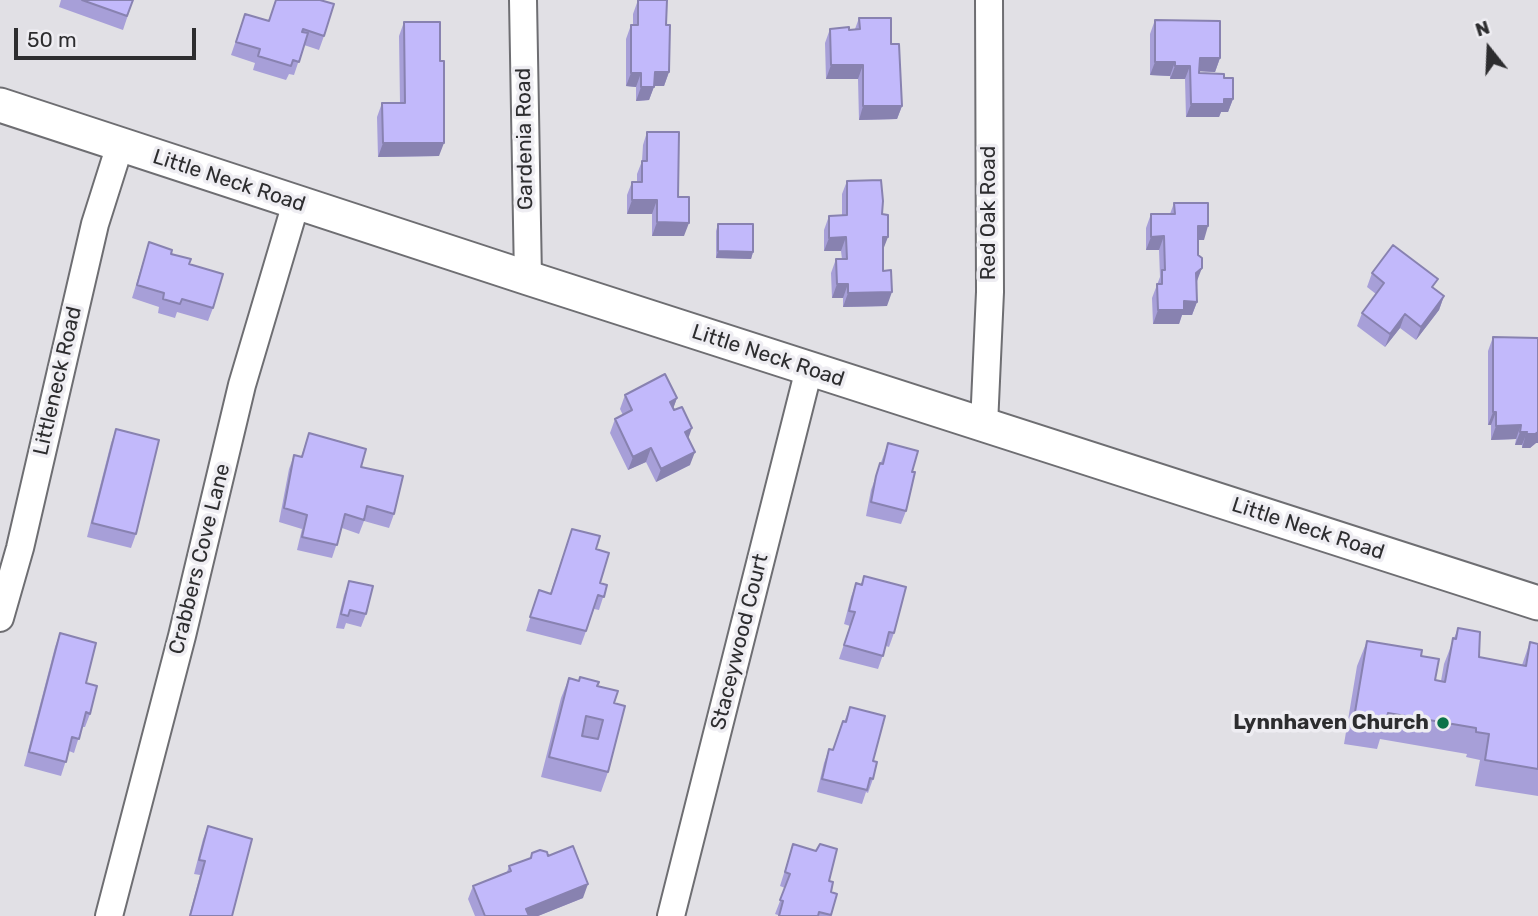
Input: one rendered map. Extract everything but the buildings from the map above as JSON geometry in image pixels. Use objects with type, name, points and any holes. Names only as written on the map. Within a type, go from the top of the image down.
[{"type":"street","name":"Gardenia Road","points":[[523,0],[528,278]]},
{"type":"street","name":"Red Oak Road","points":[[984,425],[990,292],[989,0]]},
{"type":"street","name":"Little Neck Road","points":[[0,105],[808,369],[1538,603]]},
{"type":"street","name":"Littleneck Road","points":[[0,618],[20,548],[94,224],[120,145]]},
{"type":"street","name":"Crabbers Cove Lane","points":[[109,916],[182,636],[242,385],[296,203]]},
{"type":"street","name":"Staceywood Court","points":[[671,916],[808,369]]},
{"type":"place","name":"Lynnhaven Church","points":[[1443,723]]}]
